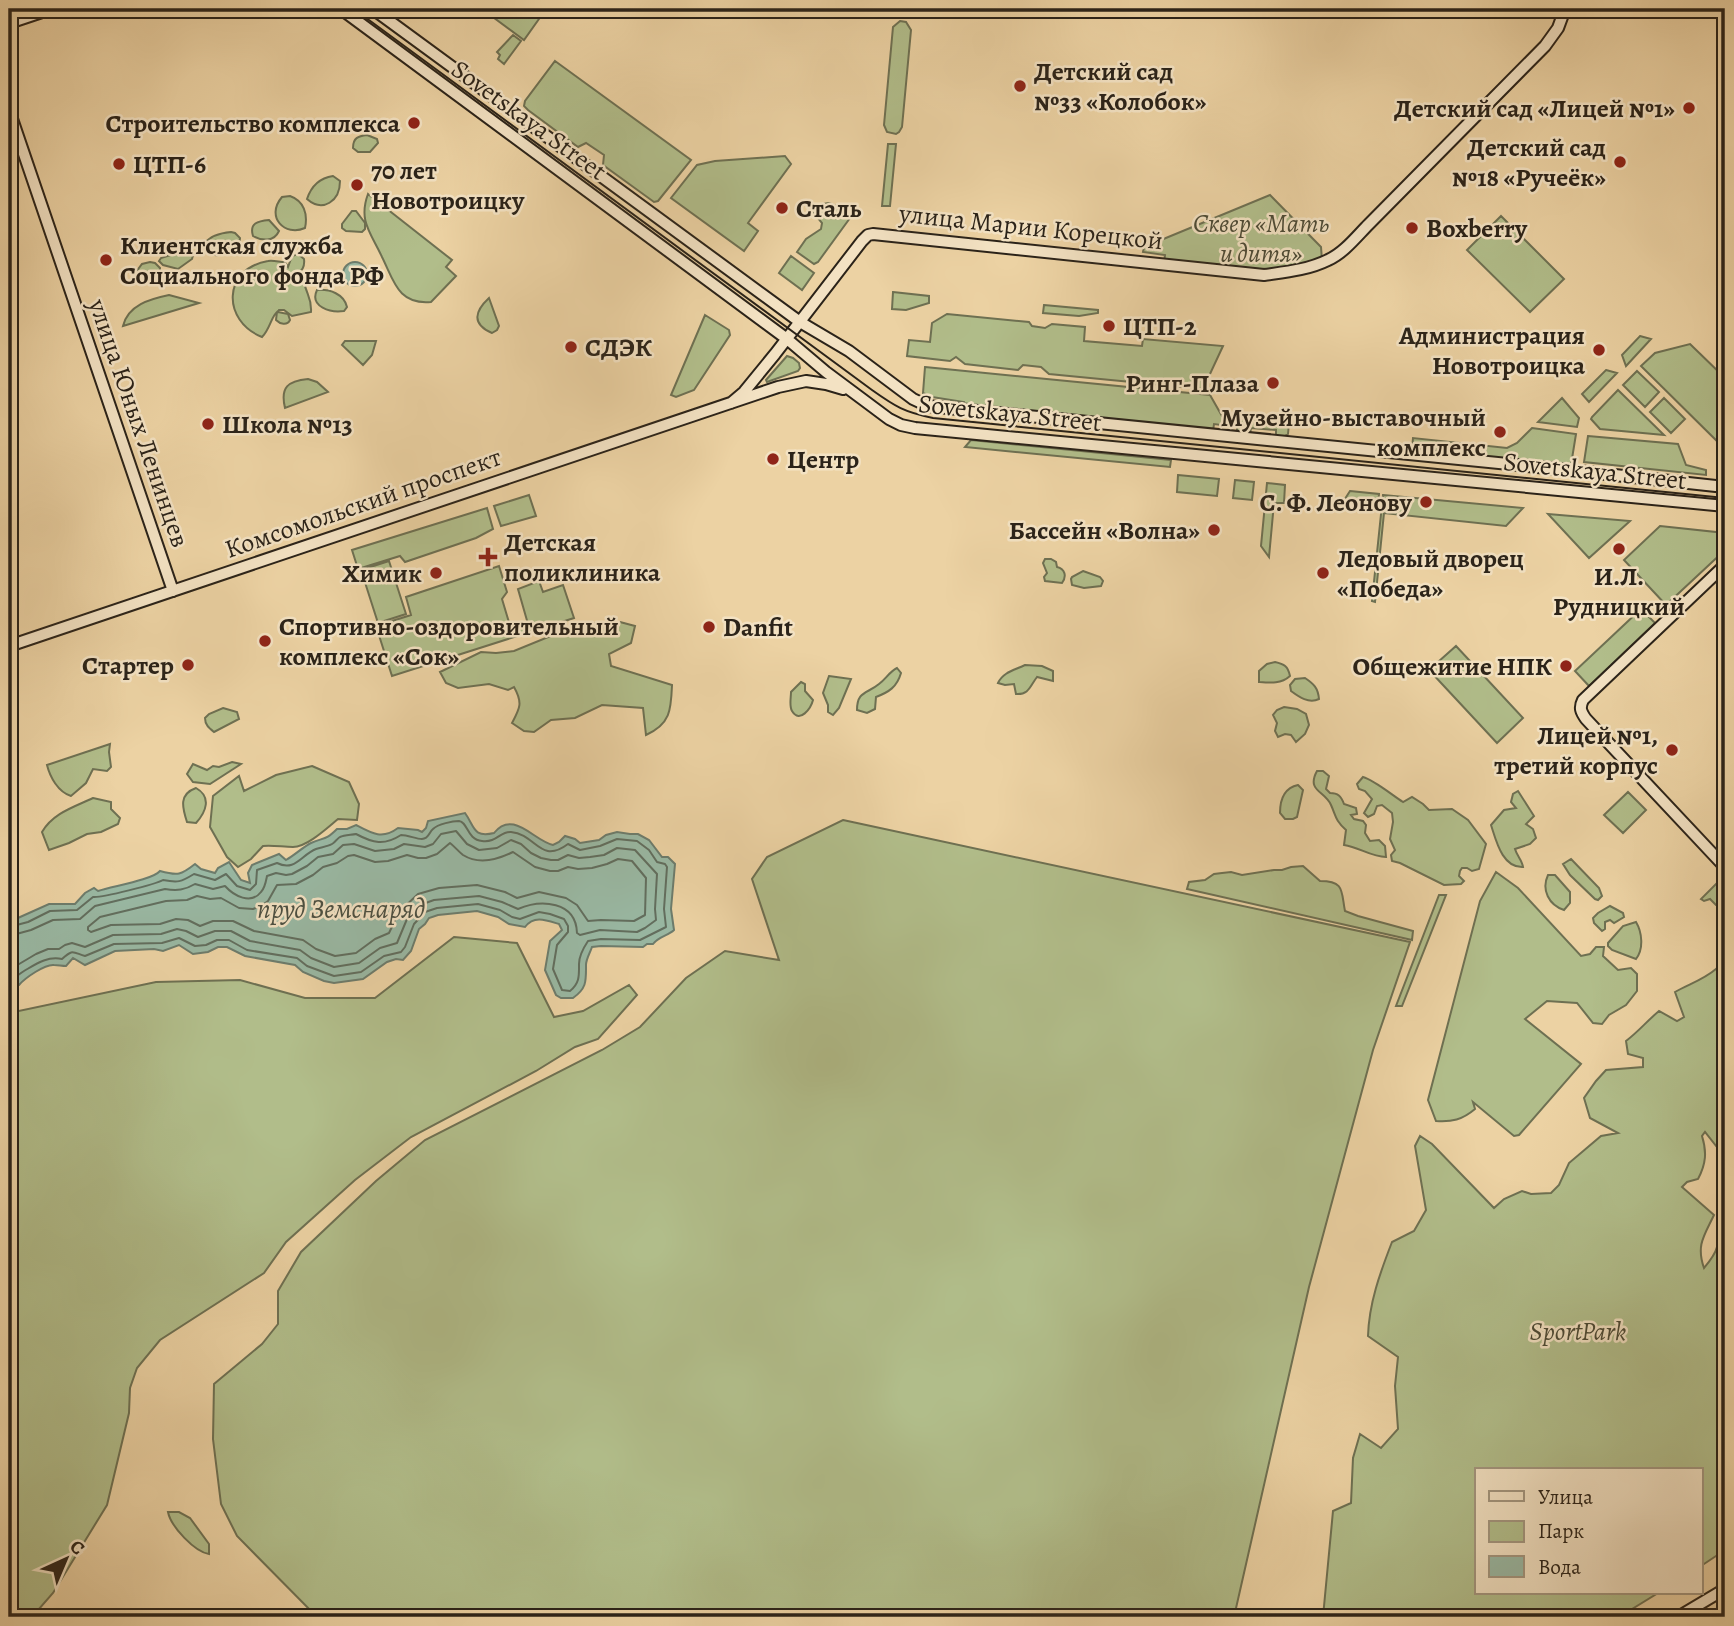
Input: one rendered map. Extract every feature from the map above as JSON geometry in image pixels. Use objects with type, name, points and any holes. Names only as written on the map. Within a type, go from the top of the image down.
[{"type":"main road","points":[[9,23],[51,9]]},
{"type":"main road","name":"Sovetskaya Street","points":[[341,9],[787,338],[852,392],[901,425],[1725,506]]},
{"type":"main road","name":"Sovetskaya Street","points":[[373,9],[800,322],[849,351],[913,399],[928,406],[1725,487]]},
{"type":"main road","name":"улица Марии Корецкой","points":[[800,322],[862,241],[873,234],[1264,275],[1288,272],[1330,260],[1545,46],[1558,28],[1565,9]]},
{"type":"main road","name":"улица Юных Ленинцев","points":[[9,110],[173,591]]},
{"type":"main road","name":"Комсомольский проспект","points":[[731,403],[744,392],[800,322]]},
{"type":"main road","name":"Комсомольский проспект","points":[[9,646],[778,387],[806,381],[852,392]]},
{"type":"main road","points":[[1725,565],[1583,700],[1580,706],[1586,719],[1725,867]]},
{"type":"main road","points":[[1678,1617],[1725,1589]]},
{"type":"green space","points":[[482,9],[546,9],[524,40]]},
{"type":"green space","points":[[900,21],[906,22],[911,30],[902,127],[896,134],[887,132],[884,125],[893,27]]},
{"type":"green space","points":[[513,35],[521,41],[504,64],[498,59],[500,55],[497,52]]},
{"type":"green space","points":[[555,61],[691,160],[658,201],[654,202],[603,165],[604,155],[586,143],[578,147],[524,106]]},
{"type":"green space","points":[[367,135],[377,139],[378,143],[370,152],[358,152],[353,148],[355,140]]},
{"type":"green space","points":[[888,144],[896,144],[890,206],[882,206]]},
{"type":"green space","points":[[785,156],[791,164],[748,223],[758,231],[744,251],[671,198],[697,165],[715,161]]},
{"type":"green space","points":[[333,176],[340,181],[337,194],[330,203],[319,205],[307,199],[316,184]]},
{"type":"green space","points":[[368,194],[452,260],[446,267],[456,276],[431,302],[411,300],[394,283],[367,227],[364,212]]},
{"type":"green space","name":"Сквер «Мать и дитя»","points":[[1270,195],[1321,247],[1322,260],[1264,273],[1164,262],[1165,255],[1143,252],[1144,247]]},
{"type":"green space","points":[[290,196],[299,201],[304,209],[305,228],[291,230],[284,227],[277,218],[277,204],[282,197]]},
{"type":"green space","points":[[829,203],[843,207],[850,218],[814,264],[797,252],[806,239],[821,229],[822,223],[813,212],[820,205]]},
{"type":"green space","points":[[352,211],[356,211],[365,223],[362,232],[346,231],[342,228]]},
{"type":"green space","points":[[1501,216],[1564,279],[1530,312],[1467,250]]},
{"type":"green space","points":[[269,220],[279,231],[277,235],[268,240],[253,236],[253,225]]},
{"type":"green space","points":[[231,232],[240,238],[239,245],[220,255],[208,253],[205,243],[207,240]]},
{"type":"green space","points":[[190,249],[194,252],[192,259],[178,269],[163,265],[159,261],[161,258]]},
{"type":"green space","points":[[298,254],[304,259],[304,264],[296,275],[304,281],[311,312],[292,316],[284,310],[279,310],[278,312],[288,314],[289,322],[279,323],[276,320],[277,312],[262,337],[240,320],[234,308],[235,284],[242,274],[253,266],[272,261],[285,262],[288,267],[292,256]]},
{"type":"green space","points":[[791,256],[814,273],[802,290],[779,273]]},
{"type":"green space","points":[[150,262],[160,268],[158,276],[148,280],[137,277],[136,272],[142,264]]},
{"type":"green space","points":[[317,290],[336,293],[347,307],[344,311],[323,308],[316,301]]},
{"type":"green space","points":[[893,292],[929,296],[929,303],[906,310],[892,309]]},
{"type":"green space","points":[[169,295],[199,303],[123,326],[135,308],[147,301]]},
{"type":"green space","points":[[489,298],[499,326],[492,333],[481,326],[477,317]]},
{"type":"green space","points":[[1044,305],[1098,310],[1098,313],[1079,316],[1043,313]]},
{"type":"green space","points":[[947,314],[1029,322],[1032,326],[1045,328],[1052,324],[1085,327],[1084,341],[1142,346],[1143,339],[1223,346],[1203,389],[1049,374],[1041,367],[1023,365],[1018,370],[965,364],[956,357],[950,361],[907,356],[909,340],[930,342],[932,323]]},
{"type":"green space","points":[[705,315],[729,330],[730,335],[694,390],[676,397],[671,395]]},
{"type":"green space","points":[[1640,336],[1651,339],[1626,366],[1622,355]]},
{"type":"green space","points":[[345,341],[376,341],[372,355],[363,365],[342,345]]},
{"type":"green space","points":[[1690,344],[1725,378],[1725,449],[1641,366],[1655,353]]},
{"type":"green space","points":[[787,356],[799,363],[798,371],[767,382],[766,380]]},
{"type":"green space","points":[[925,367],[1210,395],[1222,416],[1289,423],[1288,434],[1276,437],[1276,430],[1251,428],[1250,434],[1237,433],[1237,427],[1214,424],[1213,431],[964,406],[964,402],[923,393]]},
{"type":"green space","points":[[1606,370],[1617,373],[1589,402],[1582,394]]},
{"type":"green space","points":[[1637,371],[1659,392],[1645,407],[1623,385]]},
{"type":"green space","points":[[308,379],[317,382],[328,392],[285,408],[284,395],[287,386],[295,381]]},
{"type":"green space","points":[[1618,390],[1664,435],[1600,429],[1591,419]]},
{"type":"green space","points":[[1562,398],[1579,418],[1577,427],[1538,422]]},
{"type":"green space","points":[[1664,398],[1685,419],[1671,433],[1650,412]]},
{"type":"green space","points":[[1532,428],[1576,434],[1571,465],[1412,450],[1413,438],[1507,448],[1517,443]]},
{"type":"green space","points":[[1588,436],[1678,444],[1686,465],[1706,470],[1706,475],[1584,462]]},
{"type":"green space","points":[[971,440],[1171,460],[1170,467],[965,447]]},
{"type":"green space","points":[[1178,475],[1219,479],[1217,496],[1177,492]]},
{"type":"green space","points":[[1235,480],[1254,482],[1252,500],[1233,498]]},
{"type":"green space","points":[[1267,483],[1285,485],[1284,503],[1274,503],[1269,557],[1261,546]]},
{"type":"green space","points":[[1350,491],[1379,494],[1378,506],[1343,502]]},
{"type":"green space","points":[[529,495],[536,516],[501,526],[494,506]]},
{"type":"green space","points":[[1383,495],[1523,508],[1506,526],[1384,513],[1375,602],[1372,601]]},
{"type":"green space","points":[[487,508],[493,529],[476,538],[405,562],[400,556],[358,569],[352,550]]},
{"type":"green space","points":[[1548,514],[1630,521],[1589,558]]},
{"type":"green space","points":[[1660,526],[1725,533],[1725,550],[1666,605],[1624,560]]},
{"type":"green space","points":[[1045,559],[1056,562],[1057,567],[1063,571],[1065,575],[1062,583],[1045,581]]},
{"type":"green space","points":[[389,561],[406,614],[378,623],[361,570]]},
{"type":"green space","points":[[499,566],[507,592],[502,599],[511,629],[528,624],[518,589],[539,581],[543,592],[563,585],[574,618],[392,676],[376,626],[411,615],[406,597]]},
{"type":"green space","points":[[1083,571],[1100,577],[1103,581],[1101,586],[1084,588],[1072,585],[1072,577]]},
{"type":"green space","points":[[1641,609],[1655,623],[1589,686],[1575,671]]},
{"type":"green space","points":[[620,622],[635,626],[631,643],[609,654],[611,666],[672,685],[665,721],[646,735],[643,708],[602,705],[575,718],[551,720],[534,732],[524,731],[512,723],[519,705],[519,697],[514,687],[508,690],[489,684],[458,688],[446,683],[440,672],[481,652],[514,651],[580,624]]},
{"type":"green space","points":[[1456,646],[1523,718],[1497,743],[1429,670]]},
{"type":"green space","points":[[1275,662],[1285,666],[1290,676],[1279,682],[1259,682],[1259,671],[1267,664]]},
{"type":"green space","points":[[1025,665],[1042,666],[1053,671],[1053,681],[1037,677],[1029,689],[1020,694],[1016,694],[1014,684],[998,683],[1006,674]]},
{"type":"green space","points":[[897,668],[901,673],[897,682],[889,691],[876,697],[875,709],[867,713],[857,710],[861,696]]},
{"type":"green space","points":[[829,676],[851,679],[839,708],[833,715],[828,712],[823,693]]},
{"type":"green space","points":[[1305,678],[1315,687],[1319,699],[1308,700],[1291,691],[1290,685],[1295,679]]},
{"type":"green space","points":[[801,682],[805,684],[805,691],[813,700],[808,710],[798,716],[791,709],[791,692]]},
{"type":"green space","points":[[1284,707],[1306,714],[1309,725],[1305,734],[1296,742],[1291,735],[1278,737],[1275,731],[1277,723],[1273,715]]},
{"type":"green space","points":[[223,708],[237,712],[239,719],[214,732],[205,718]]},
{"type":"green space","points":[[110,744],[111,767],[107,771],[93,769],[86,783],[71,796],[55,784],[47,765]]},
{"type":"green space","points":[[232,762],[241,764],[210,784],[193,782],[187,774],[193,764],[207,770]]},
{"type":"green space","points":[[312,766],[349,782],[359,804],[357,820],[338,819],[299,846],[263,846],[251,859],[238,867],[227,857],[210,827],[213,796],[239,776],[244,791],[276,775]]},
{"type":"green space","points":[[1317,771],[1323,771],[1329,776],[1326,789],[1330,793],[1339,796],[1344,804],[1356,808],[1357,814],[1351,815],[1366,825],[1365,833],[1370,841],[1379,840],[1385,846],[1386,857],[1344,845],[1346,830],[1338,821],[1328,800],[1315,787],[1314,778]]},
{"type":"green space","points":[[1363,777],[1403,802],[1412,797],[1429,810],[1452,809],[1468,820],[1486,844],[1479,869],[1472,871],[1462,868],[1459,876],[1464,881],[1461,884],[1444,885],[1392,861],[1391,855],[1395,850],[1390,839],[1392,813],[1382,805],[1377,806],[1374,814],[1368,817],[1364,813],[1372,799],[1359,789],[1357,784]]},
{"type":"green space","points":[[1298,785],[1303,790],[1297,817],[1285,819],[1280,813],[1282,799],[1289,789]]},
{"type":"green space","points":[[196,788],[206,800],[205,809],[196,823],[187,822],[184,797]]},
{"type":"green space","points":[[1518,791],[1534,816],[1526,824],[1533,829],[1536,838],[1530,844],[1515,849],[1523,867],[1510,863],[1505,858],[1491,825],[1504,810],[1516,808],[1511,802],[1513,794]]},
{"type":"green space","points":[[1628,792],[1646,810],[1623,833],[1604,815]]},
{"type":"green space","points":[[93,798],[111,802],[111,809],[120,818],[118,824],[49,850],[42,832],[47,825],[64,811]]},
{"type":"green space","points":[[843,820],[1410,942],[1373,1050],[1309,1287],[1234,1617],[317,1617],[237,1536],[221,1504],[213,1439],[214,1384],[262,1344],[278,1324],[278,1291],[301,1252],[376,1181],[425,1140],[602,1050],[640,1027],[686,978],[725,951],[779,960],[752,879],[767,857]]},
{"type":"green space","points":[[1571,859],[1599,888],[1602,896],[1598,900],[1570,875],[1563,864]]},
{"type":"green space","points":[[1303,866],[1320,881],[1338,885],[1345,911],[1413,931],[1412,940],[1187,889],[1189,882],[1205,880],[1214,874],[1231,872],[1242,875]]},
{"type":"green space","points":[[1496,872],[1518,888],[1581,956],[1590,954],[1596,947],[1604,947],[1603,956],[1618,970],[1631,968],[1637,974],[1637,991],[1626,1005],[1609,1015],[1602,1024],[1593,1023],[1577,1003],[1547,1001],[1525,1019],[1581,1064],[1519,1135],[1514,1136],[1473,1102],[1475,1109],[1466,1116],[1452,1121],[1436,1121],[1428,1100],[1480,901]]},
{"type":"green space","points":[[1548,875],[1555,875],[1570,892],[1570,903],[1564,910],[1550,901],[1545,886]]},
{"type":"green space","points":[[1717,883],[1725,888],[1723,905],[1716,905],[1710,899],[1701,899]]},
{"type":"green space","points":[[1439,895],[1446,895],[1402,1006],[1396,1006]]},
{"type":"green space","points":[[1610,906],[1623,913],[1624,917],[1614,923],[1610,920],[1605,922],[1605,929],[1602,931],[1593,918]]},
{"type":"green space","points":[[1636,922],[1641,940],[1636,959],[1612,950],[1608,943],[1623,926]]},
{"type":"green space","points":[[454,937],[517,943],[554,1017],[583,1011],[629,985],[637,995],[598,1039],[575,1047],[536,1071],[411,1137],[355,1180],[286,1242],[264,1273],[160,1340],[137,1368],[130,1388],[129,1413],[107,1505],[53,1593],[32,1617],[9,1617],[9,1013],[156,982],[240,980],[305,998],[375,998]]},
{"type":"green space","name":"SportPark","points":[[1716,969],[1725,972],[1725,1164],[1720,1151],[1705,1132],[1702,1136],[1705,1158],[1701,1174],[1698,1179],[1687,1182],[1682,1187],[1714,1215],[1701,1247],[1704,1268],[1716,1250],[1725,1218],[1725,1550],[1702,1565],[1702,1468],[1475,1468],[1475,1594],[1656,1594],[1619,1617],[1323,1617],[1333,1511],[1351,1503],[1353,1458],[1360,1434],[1381,1448],[1398,1429],[1395,1386],[1398,1357],[1368,1336],[1376,1288],[1392,1242],[1414,1231],[1426,1210],[1415,1146],[1420,1136],[1432,1144],[1494,1208],[1504,1199],[1522,1191],[1531,1194],[1551,1193],[1559,1185],[1569,1163],[1601,1136],[1618,1133],[1590,1118],[1584,1098],[1606,1070],[1643,1067],[1643,1058],[1628,1054],[1626,1041],[1659,1011],[1677,1021],[1684,1017],[1675,992]]},
{"type":"green space","points":[[168,1512],[179,1512],[190,1518],[209,1544],[209,1554],[197,1549],[184,1538]]},
{"type":"water","points":[[355,262],[363,266],[367,274],[363,282],[355,286],[347,282],[343,274],[347,266]]},
{"type":"water","name":"пруд Земснаряд","points":[[465,813],[478,833],[494,833],[501,826],[516,825],[553,845],[565,836],[580,843],[599,840],[617,832],[638,834],[649,840],[662,857],[668,857],[675,864],[671,909],[674,930],[653,944],[643,947],[592,947],[586,963],[585,984],[573,998],[556,995],[545,970],[550,941],[562,930],[559,924],[536,920],[525,927],[509,924],[498,917],[477,911],[429,918],[419,929],[411,951],[403,960],[387,962],[363,979],[334,983],[303,972],[295,965],[245,956],[227,947],[193,954],[179,945],[163,951],[115,951],[85,965],[73,958],[66,966],[46,967],[30,975],[19,985],[9,985],[9,922],[49,904],[75,904],[94,888],[98,891],[149,877],[160,871],[179,874],[195,864],[215,873],[229,862],[241,880],[250,883],[248,873],[252,865],[279,854],[286,860],[337,829],[356,825],[377,834],[387,834],[398,828],[422,832],[428,821]]},
{"type":"tram line","points":[[354,9],[872,390],[907,411],[933,418],[1725,498]]},
{"type":"place","name":"Детский сад №33 «Колобок»","points":[[1020,86]]},
{"type":"place","name":"Детский сад «Лицей №1»","points":[[1689,108]]},
{"type":"place","name":"Строительство комплекса","points":[[414,123]]},
{"type":"place","name":"Детский сад №18 «Ручеёк»","points":[[1620,162]]},
{"type":"place","name":"ЦТП-6","points":[[119,164]]},
{"type":"place","name":"70 лет Новотроицку","points":[[357,185]]},
{"type":"place","name":"Сталь","points":[[782,208]]},
{"type":"place","name":"Boxberry","points":[[1412,228]]},
{"type":"place","name":"Клиентская служба Социального фонда РФ","points":[[106,260]]},
{"type":"place","name":"ЦТП-2","points":[[1109,326]]},
{"type":"place","name":"СДЭК","points":[[571,347]]},
{"type":"place","name":"Администрация Новотроицка","points":[[1599,350]]},
{"type":"place","name":"Ринг-Плаза","points":[[1273,383]]},
{"type":"place","name":"Школа №13","points":[[208,424]]},
{"type":"place","name":"Музейно-выставочный комплекс","points":[[1500,432]]},
{"type":"place","name":"Центр","points":[[773,459]]},
{"type":"place","name":"С. Ф. Леонову","points":[[1426,502]]},
{"type":"place","name":"Бассейн «Волна»","points":[[1214,530]]},
{"type":"place","name":"И.Л. Рудницкий","points":[[1619,549]]},
{"type":"place","name":"Детская поликлиника","points":[[488,557]]},
{"type":"place","name":"Химик","points":[[436,573]]},
{"type":"place","name":"Ледовый дворец «Победа»","points":[[1323,573]]},
{"type":"place","name":"Danfit","points":[[709,627]]},
{"type":"place","name":"Спортивно-оздоровительный комплекс «Сок»","points":[[265,641]]},
{"type":"place","name":"Стартер","points":[[188,665]]},
{"type":"place","name":"Общежитие НПК","points":[[1566,666]]},
{"type":"place","name":"Лицей №1, третий корпус","points":[[1672,750]]}]
